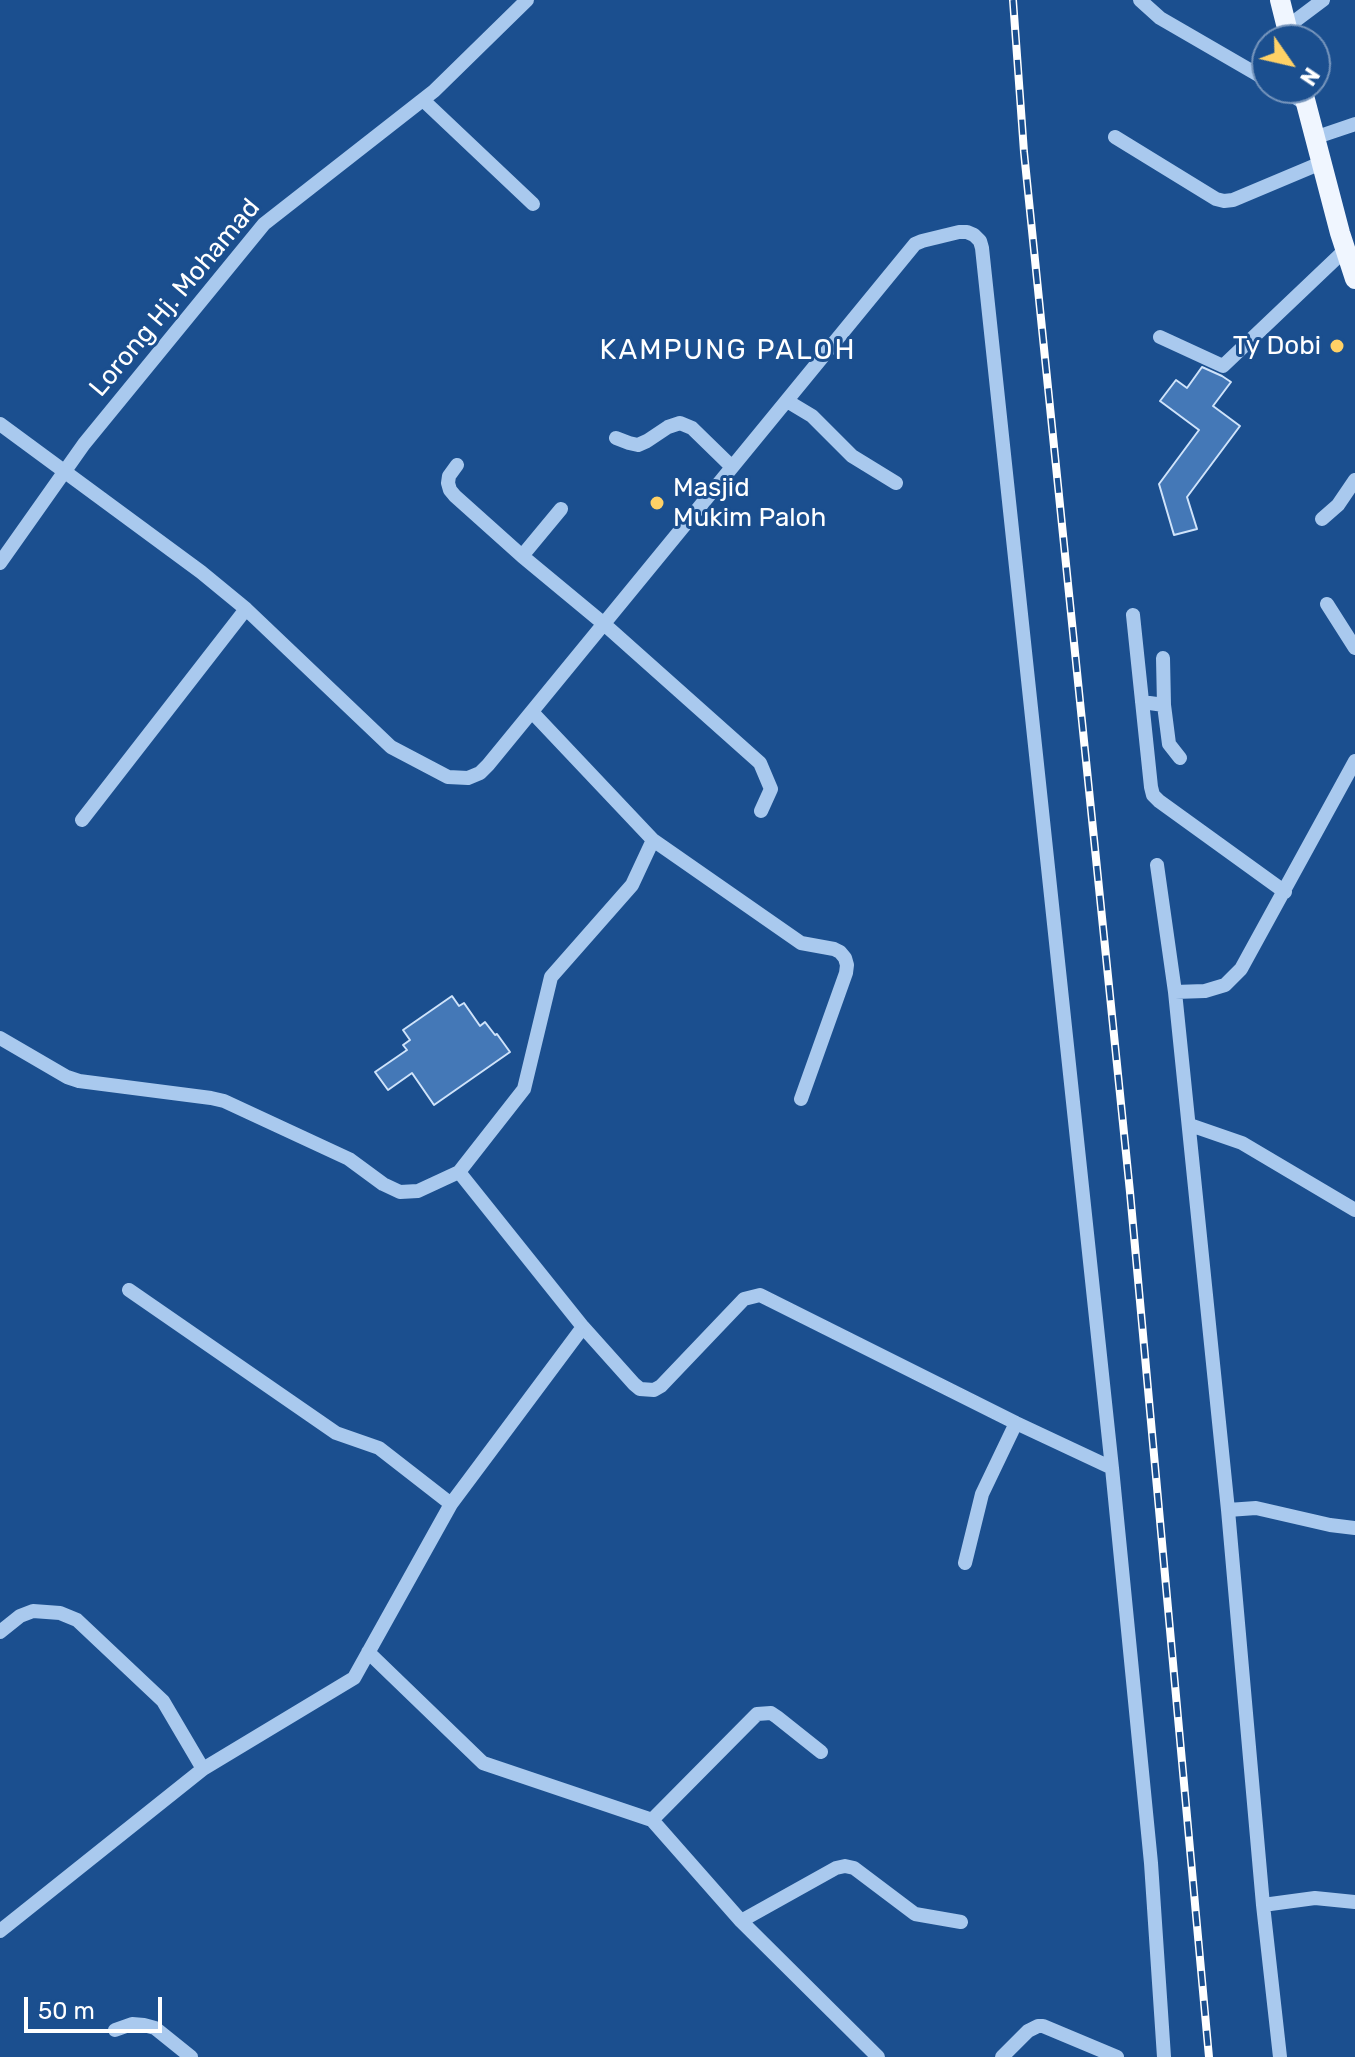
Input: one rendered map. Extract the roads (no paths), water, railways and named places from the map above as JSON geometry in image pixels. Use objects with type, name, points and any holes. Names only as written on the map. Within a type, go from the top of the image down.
[{"type":"main road","points":[[1280,0],[1287,24]]},
{"type":"main road","points":[[1306,104],[1321,163],[1347,236],[1355,279]]},
{"type":"street","name":"Lorong Hj. Mohamad","points":[[0,563],[84,444],[264,224],[423,100],[527,0]]},
{"type":"street","points":[[1140,0],[1160,18],[1251,71]]},
{"type":"street","points":[[1298,24],[1323,0]]},
{"type":"street","points":[[423,100],[533,204]]},
{"type":"street","points":[[1314,138],[1355,124]]},
{"type":"street","points":[[1115,137],[1224,201],[1321,163]]},
{"type":"street","points":[[0,424],[186,560],[246,609],[391,747],[448,777],[468,778],[480,773],[532,712],[915,244],[959,232],[967,232],[980,241],[1112,1468],[1151,1863],[1164,2057]]},
{"type":"street","points":[[1160,337],[1223,366],[1347,236]]},
{"type":"street","points":[[787,401],[810,414],[852,456],[896,483]]},
{"type":"street","points":[[616,438],[638,445],[680,423],[692,428],[732,467]]},
{"type":"street","points":[[457,465],[449,476],[450,490],[760,763],[771,789],[761,811]]},
{"type":"street","points":[[1322,519],[1338,505],[1355,480]]},
{"type":"street","points":[[522,556],[561,509]]},
{"type":"street","points":[[1327,604],[1355,648]]},
{"type":"street","points":[[82,820],[246,609]]},
{"type":"street","points":[[1133,615],[1151,787],[1156,798],[1285,892]]},
{"type":"street","points":[[1163,658],[1169,744],[1180,758]]},
{"type":"street","points":[[1142,702],[1164,705]]},
{"type":"street","points":[[532,712],[653,840],[801,943],[834,949],[845,958],[846,973],[801,1099]]},
{"type":"street","points":[[1175,992],[1205,991],[1225,985],[1241,969],[1355,761]]},
{"type":"street","points":[[0,1038],[79,1081],[224,1101],[351,1160],[383,1184],[400,1192],[418,1191],[459,1172],[524,1089],[547,988],[554,973],[632,885],[653,840]]},
{"type":"street","points":[[1157,865],[1190,1125],[1280,2057]]},
{"type":"street","points":[[1190,1125],[1242,1143],[1355,1210]]},
{"type":"street","points":[[459,1172],[583,1327],[640,1389],[654,1390],[661,1386],[744,1299],[760,1295],[1112,1468]]},
{"type":"street","points":[[129,1290],[336,1433],[379,1448],[451,1504]]},
{"type":"street","points":[[0,1931],[203,1769],[352,1680],[451,1504],[583,1327]]},
{"type":"street","points":[[965,1563],[982,1494],[1016,1423]]},
{"type":"street","points":[[1228,1510],[1256,1508],[1355,1528]]},
{"type":"street","points":[[0,1632],[20,1616],[33,1611],[60,1613],[77,1620],[163,1701],[203,1769]]},
{"type":"street","points":[[368,1652],[481,1762],[652,1820],[741,1921],[878,2057]]},
{"type":"street","points":[[652,1820],[757,1714],[771,1713],[821,1752]]},
{"type":"street","points":[[741,1921],[836,1868],[845,1866],[854,1868],[915,1914],[961,1922]]},
{"type":"street","points":[[1263,1905],[1315,1898],[1355,1902]]},
{"type":"street","points":[[115,2030],[132,2024],[155,2028],[191,2057]]},
{"type":"street","points":[[1002,2057],[1028,2031],[1038,2026],[1117,2057]]},
{"type":"railway","points":[[1013,0],[1024,152],[1130,1192],[1209,2057]]},
{"type":"place","name":"Ty Dobi","points":[[1337,346]]},
{"type":"place","name":"Masjid Mukim Paloh","points":[[657,503]]},
{"type":"district","name":"KAMPUNG PALOH","points":[[728,351]]}]
